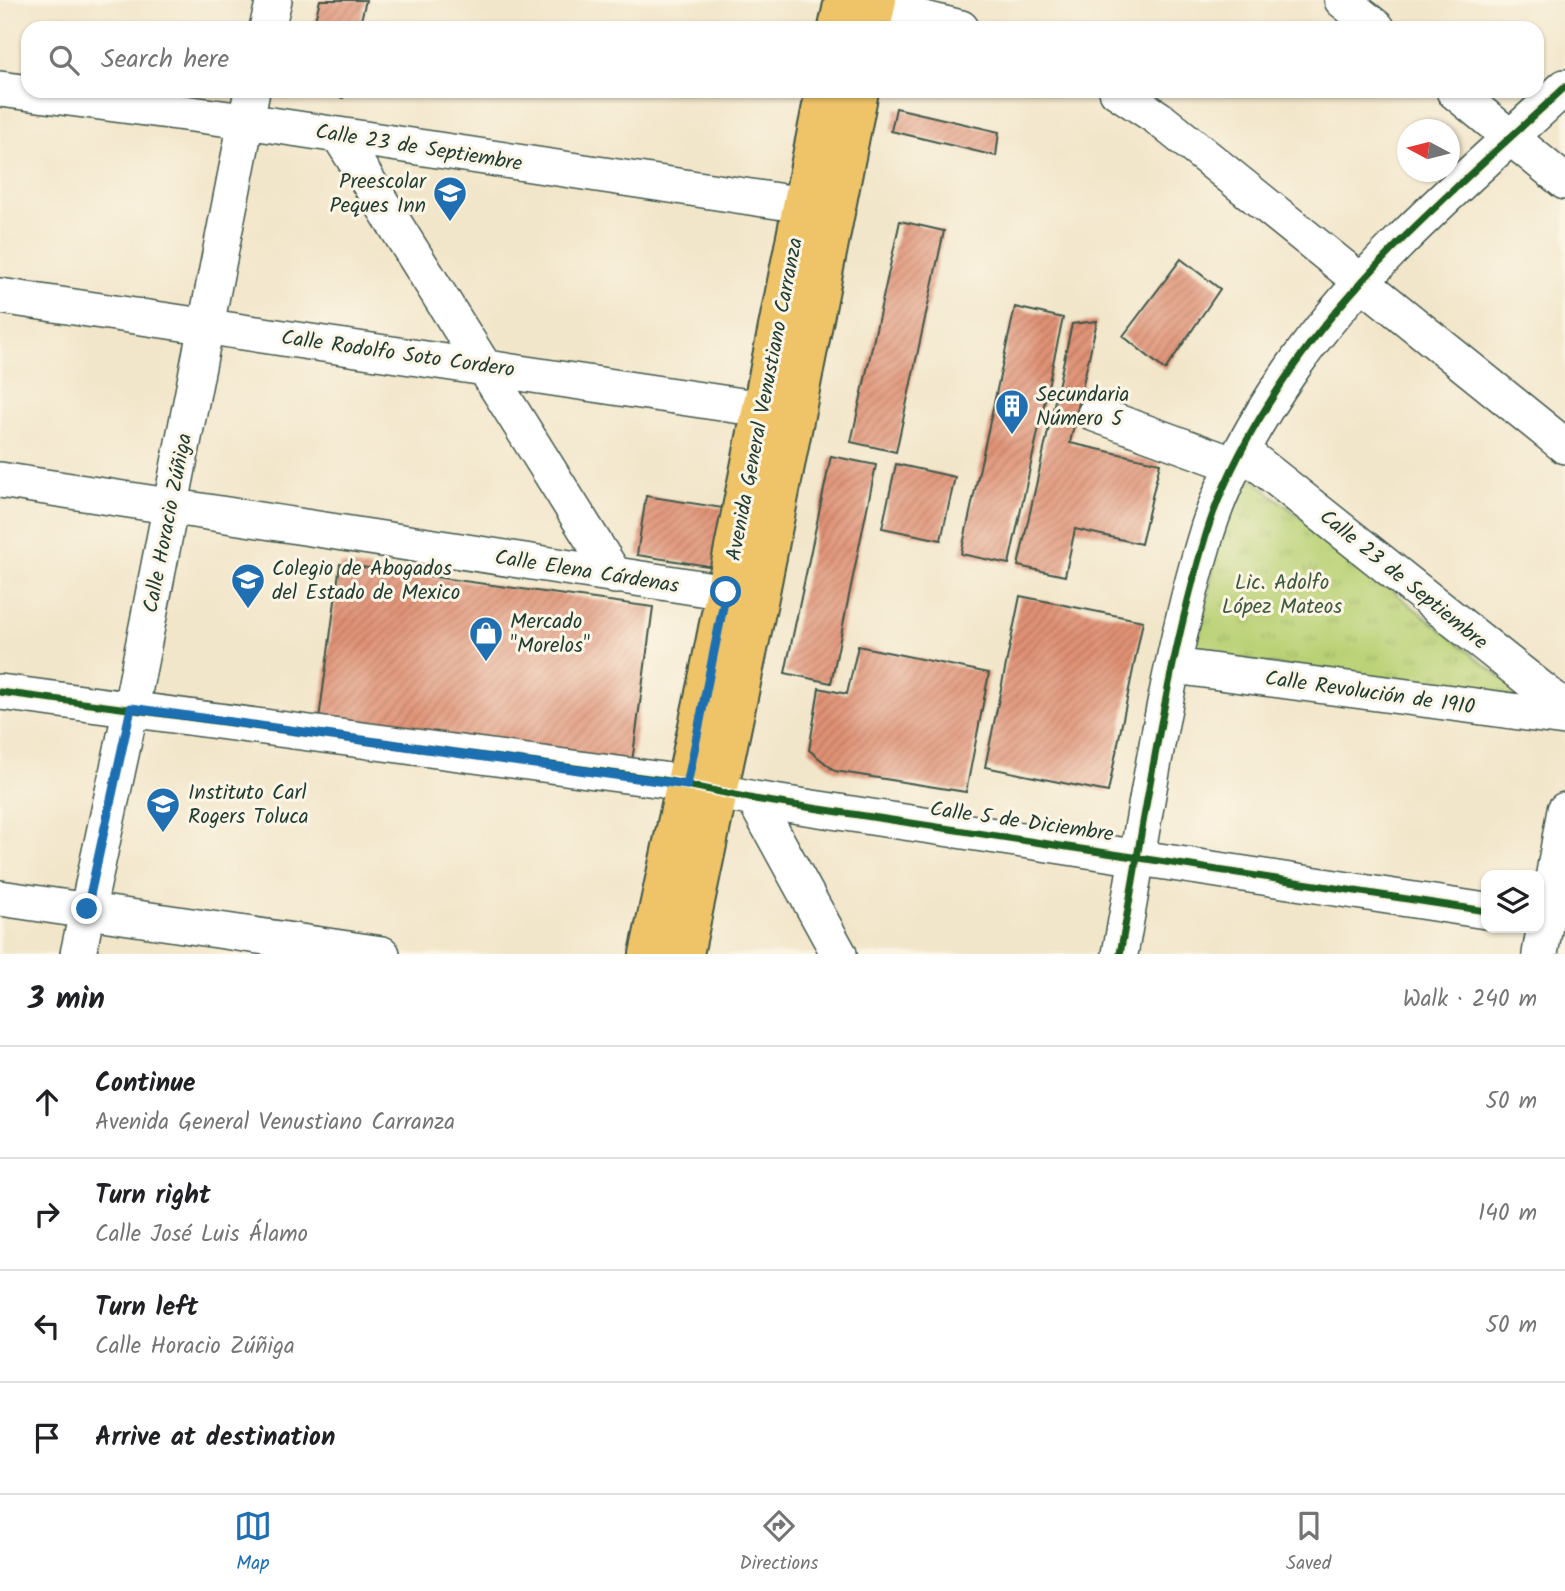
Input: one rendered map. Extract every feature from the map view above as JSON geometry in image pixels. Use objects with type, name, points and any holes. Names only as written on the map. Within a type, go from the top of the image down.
[{"type":"main road","points":[[846,21],[863,7]]},
{"type":"main road","name":"Avenida General Venustiano Carranza","points":[[819,207],[825,98]]},
{"type":"main road","name":"Avenida General Venustiano Carranza","points":[[684,954],[719,792],[742,595],[819,207],[857,98]]},
{"type":"main road","name":"Avenida General Venustiano Carranza","points":[[649,954],[719,792]]},
{"type":"street","points":[[269,21],[274,0]]},
{"type":"street","points":[[1342,0],[1368,21]]},
{"type":"street","points":[[863,7],[928,21]]},
{"type":"street","points":[[1120,954],[1174,666],[1203,543],[1239,458],[1293,367],[1362,280],[1565,87]]},
{"type":"street","name":"Calle 23 de Septiembre","points":[[0,89],[21,90]]},
{"type":"street","name":"Calle 23 de Septiembre","points":[[132,98],[249,106],[339,135],[819,207]]},
{"type":"street","points":[[1128,98],[1158,118],[1362,280],[1565,446]]},
{"type":"street","points":[[1462,98],[1565,182]]},
{"type":"street","name":"Calle Horacio Zúñiga","points":[[78,954],[131,708],[249,106]]},
{"type":"street","points":[[339,135],[615,576]]},
{"type":"street","name":"Calle Rodolfo Soto Cordero","points":[[0,296],[206,324],[779,411]]},
{"type":"street","name":"Calle 23 de Septiembre","points":[[1095,414],[1239,458],[1565,708]]},
{"type":"street","name":"Calle Elena Cárdenas","points":[[0,480],[742,595]]},
{"type":"street","name":"Calle Revolución de 1910","points":[[1174,666],[1565,718]]},
{"type":"street","name":"Calle 5 de Diciembre","points":[[0,692],[131,708],[719,792],[1481,910]]},
{"type":"street","points":[[719,792],[839,954]]},
{"type":"street","points":[[1547,930],[1565,810]]},
{"type":"street","points":[[0,898],[382,954]]},
{"type":"green space","name":"Lic. Adolfo López Mateos","points":[[1235,465],[1528,699],[1195,654]]},
{"type":"building","points":[[320,0],[366,0],[361,21],[315,21]]},
{"type":"building","points":[[896,108],[999,132],[996,156],[891,131]]},
{"type":"building","points":[[900,221],[944,231],[896,452],[851,442]]},
{"type":"building","points":[[1181,259],[1220,289],[1165,370],[1123,336]]},
{"type":"building","name":"Secundaria Número 5","points":[[1015,307],[1063,318],[1009,564],[961,554]]},
{"type":"building","points":[[1097,321],[1070,443],[1160,463],[1141,544],[1075,529],[1065,576],[1018,566],[1072,324]]},
{"type":"building","points":[[831,456],[876,465],[831,683],[785,673]]},
{"type":"building","points":[[896,464],[955,477],[941,540],[882,528]]},
{"type":"building","points":[[646,496],[723,508],[715,567],[637,555]]},
{"type":"building","name":"Mercado \"Morelos\"","points":[[340,564],[653,607],[632,762],[319,719]]},
{"type":"building","points":[[1020,596],[1143,621],[1108,792],[985,767]]},
{"type":"building","points":[[858,646],[989,673],[966,792],[835,771],[809,750],[819,688],[847,694]]},
{"type":"cycle path","points":[[1120,954],[1156,748],[1189,595],[1210,522],[1240,453],[1293,367],[1353,291],[1457,186],[1565,87]]},
{"type":"cycle path","points":[[0,692],[663,780],[754,799],[1481,910]]},
{"type":"place","name":"Preescolar Peques Inn","points":[[450,223]]},
{"type":"place","name":"Secundaria Número 5","points":[[1012,436]]},
{"type":"place","name":"Colegio de Abogados del Estado de Mexico","points":[[248,610]]},
{"type":"place","name":"Mercado \"Morelos\"","points":[[486,663]]},
{"type":"place","name":"Instituto Carl Rogers Toluca","points":[[163,834]]},
{"type":"route","points":[[87,909],[131,708],[687,785],[726,592]]}]
